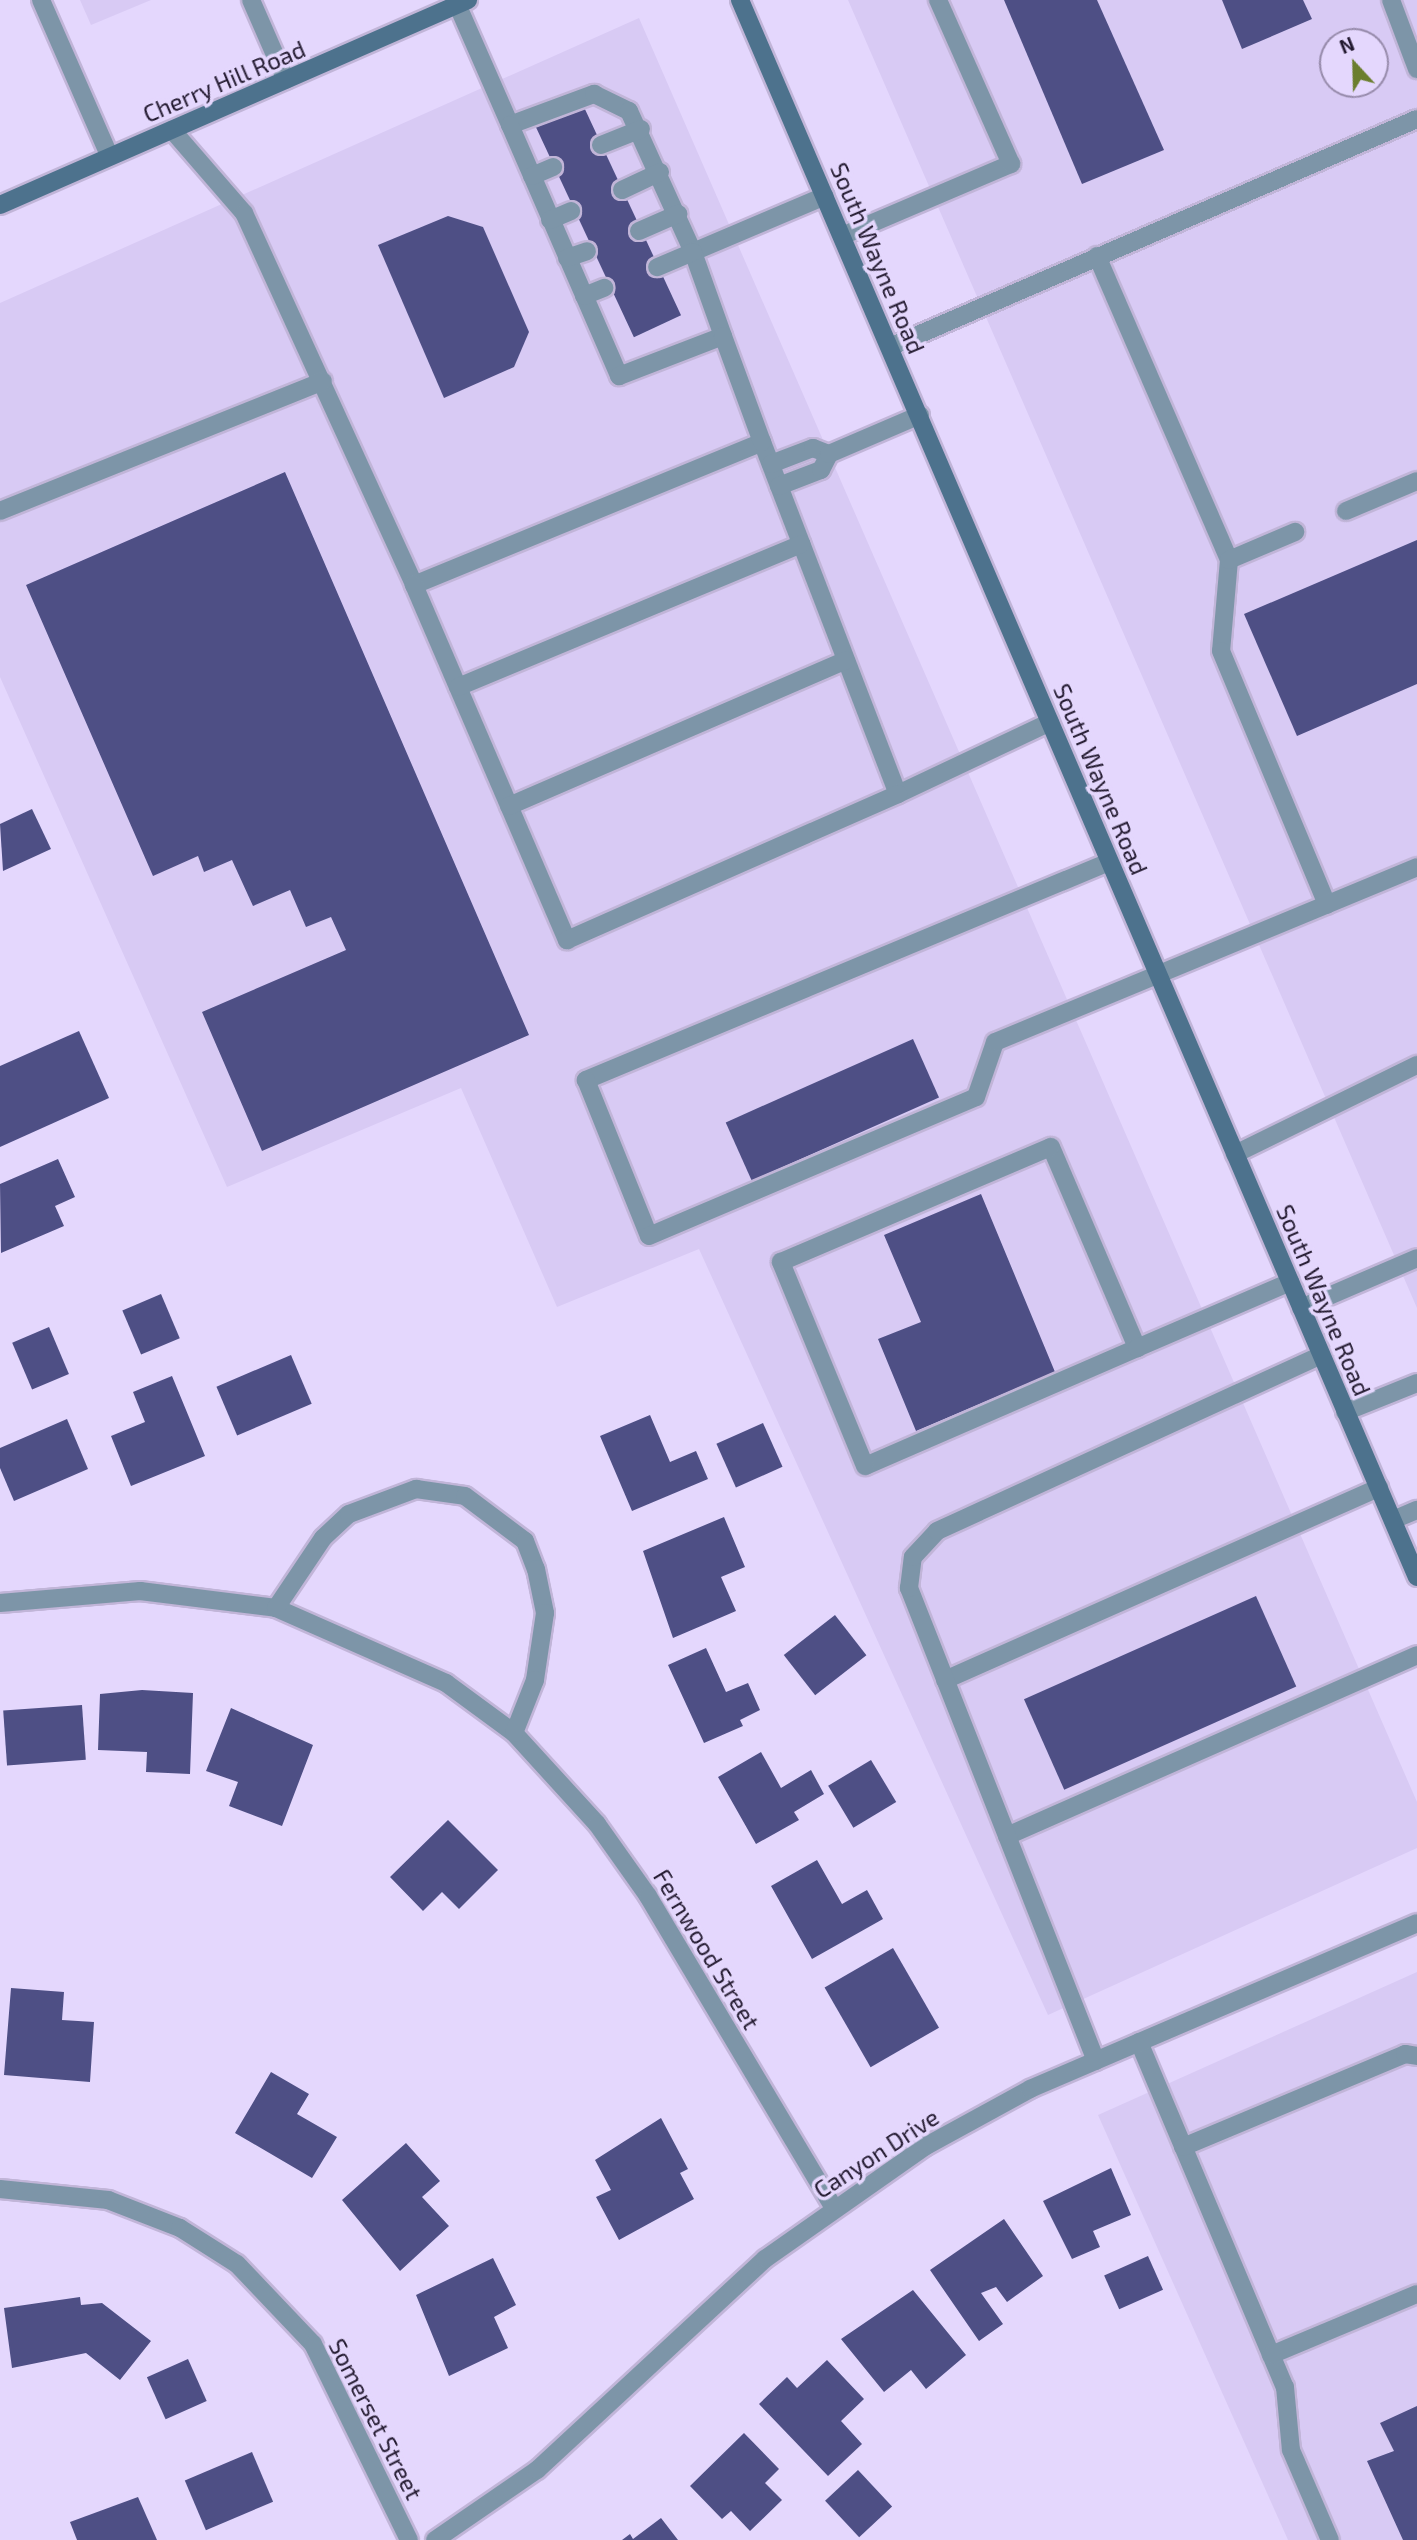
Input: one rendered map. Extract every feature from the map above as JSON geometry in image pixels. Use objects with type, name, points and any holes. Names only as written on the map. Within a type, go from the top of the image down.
[{"type":"main road","name":"South Wayne Road","points":[[740,0],[1417,1577]]},
{"type":"main road","name":"Cherry Hill Road","points":[[0,205],[463,2]]},
{"type":"street","points":[[41,0],[110,157]]},
{"type":"street","points":[[251,0],[286,80]]},
{"type":"street","points":[[842,236],[1011,164],[938,0]]},
{"type":"street","points":[[1391,0],[1417,69]]},
{"type":"street","points":[[463,2],[510,125],[619,376],[723,336]]},
{"type":"street","points":[[510,125],[594,94],[629,111],[641,129],[693,251],[762,442],[898,794]]},
{"type":"street","points":[[890,347],[1417,119]]},
{"type":"street","points":[[601,145],[641,129]]},
{"type":"street","points":[[172,130],[244,213],[414,585],[567,940],[898,794],[1050,722]]},
{"type":"street","points":[[532,176],[553,167]]},
{"type":"street","points":[[622,190],[660,172]]},
{"type":"street","points":[[657,267],[825,196]]},
{"type":"street","points":[[550,219],[571,211]]},
{"type":"street","points":[[639,231],[678,215]]},
{"type":"street","points":[[567,258],[587,251]]},
{"type":"street","points":[[1097,256],[1229,560],[1221,651],[1327,905]]},
{"type":"street","points":[[584,296],[604,288]]},
{"type":"street","points":[[0,512],[323,381]]},
{"type":"street","points":[[779,486],[821,470],[829,454],[920,415]]},
{"type":"street","points":[[414,585],[762,442]]},
{"type":"street","points":[[771,464],[813,448],[829,454]]},
{"type":"street","points":[[1346,511],[1417,481]]},
{"type":"street","points":[[1229,560],[1295,532]]},
{"type":"street","points":[[458,687],[801,544]]},
{"type":"street","points":[[509,806],[846,660]]},
{"type":"street","points":[[1109,862],[586,1080],[649,1236],[976,1097],[995,1042],[1417,867]]},
{"type":"street","points":[[1235,1154],[1417,1065]]},
{"type":"street","points":[[1137,1348],[1051,1147],[780,1262],[865,1466],[1290,1282]]},
{"type":"street","points":[[1301,1308],[1417,1258]]},
{"type":"street","points":[[1096,2061],[909,1588],[913,1557],[937,1531],[1321,1355]]},
{"type":"street","points":[[1345,1412],[1417,1383]]},
{"type":"street","points":[[945,1680],[1379,1488]]},
{"type":"street","points":[[276,1608],[323,1538],[349,1514],[416,1489],[465,1496],[525,1541],[536,1569],[545,1613],[535,1680],[514,1733]]},
{"type":"street","points":[[1393,1520],[1417,1510]]},
{"type":"street","name":"Fernwood Street","points":[[0,1603],[140,1591],[276,1608],[397,1656],[514,1733],[597,1824],[649,1896],[834,2208]]},
{"type":"street","points":[[1007,1836],[1417,1655]]},
{"type":"street","name":"Canyon Drive","points":[[435,2540],[537,2470],[700,2314],[834,2208],[938,2140],[1096,2061],[1417,1923]]},
{"type":"street","points":[[1139,2042],[1285,2387],[1291,2450],[1330,2540]]},
{"type":"street","points":[[1183,2147],[1405,2054],[1417,2056]]},
{"type":"street","name":"Somerset Street","points":[[0,2189],[108,2200],[180,2228],[237,2264],[313,2344],[409,2540]]},
{"type":"street","points":[[1271,2355],[1417,2294]]},
{"type":"shaded area","points":[[80,0],[151,0],[91,25]]},
{"type":"shaded area","points":[[848,0],[1417,0],[1417,1308]]},
{"type":"shaded area","points":[[639,18],[1417,1802],[1417,1848],[1048,2015],[699,1249],[557,1307],[461,1088],[227,1187],[0,677],[0,303]]},
{"type":"shaded area","points":[[1417,1972],[1417,2540],[1288,2540],[1098,2115]]},
{"type":"building","points":[[1004,0],[1097,0],[1164,150],[1082,184]]},
{"type":"building","points":[[1222,0],[1303,0],[1312,19],[1242,49]]},
{"type":"building","points":[[583,105],[681,315],[634,337],[536,127]]},
{"type":"building","points":[[448,216],[483,227],[529,332],[514,367],[444,398],[378,245]]},
{"type":"building","points":[[285,472],[529,1035],[262,1151],[202,1012],[346,950],[331,917],[306,927],[290,890],[253,906],[232,860],[204,872],[198,856],[153,876],[26,585]]},
{"type":"building","points":[[1417,540],[1417,684],[1297,736],[1244,614]]},
{"type":"building","points":[[32,809],[51,849],[3,871],[0,824]]},
{"type":"building","points":[[79,1031],[109,1098],[0,1147],[0,1066]]},
{"type":"building","points":[[913,1039],[939,1097],[752,1181],[726,1122]]},
{"type":"building","points":[[58,1159],[75,1197],[55,1206],[64,1226],[1,1253],[0,1184]]},
{"type":"building","points":[[981,1194],[1055,1372],[916,1431],[878,1339],[921,1322],[884,1235]]},
{"type":"building","points":[[161,1294],[180,1338],[141,1355],[122,1310]]},
{"type":"building","points":[[49,1327],[69,1374],[32,1390],[12,1343]]},
{"type":"building","points":[[291,1355],[312,1404],[237,1435],[216,1387]]},
{"type":"building","points":[[172,1376],[205,1456],[131,1486],[111,1436],[145,1422],[133,1392]]},
{"type":"building","points":[[650,1415],[670,1462],[696,1451],[708,1479],[632,1511],[600,1436]]},
{"type":"building","points":[[67,1419],[88,1469],[14,1501],[0,1468],[0,1448]]},
{"type":"building","points":[[763,1423],[783,1467],[736,1488],[716,1444]]},
{"type":"building","points":[[724,1517],[745,1567],[721,1577],[736,1611],[673,1638],[643,1551]]},
{"type":"building","points":[[1256,1596],[1296,1686],[1064,1790],[1024,1699]]},
{"type":"building","points":[[835,1615],[866,1655],[815,1695],[784,1655]]},
{"type":"building","points":[[706,1648],[726,1692],[748,1683],[760,1710],[740,1720],[743,1726],[704,1743],[668,1665]]},
{"type":"building","points":[[142,1690],[193,1693],[190,1774],[146,1772],[147,1752],[98,1750],[100,1694]]},
{"type":"building","points":[[82,1705],[86,1760],[7,1765],[3,1711]]},
{"type":"building","points":[[231,1708],[313,1745],[282,1826],[229,1806],[238,1782],[206,1771]]},
{"type":"building","points":[[761,1752],[781,1788],[811,1770],[824,1794],[794,1812],[799,1820],[756,1844],[718,1777]]},
{"type":"building","points":[[871,1760],[896,1802],[853,1828],[828,1786]]},
{"type":"building","points":[[448,1820],[498,1870],[459,1909],[442,1892],[423,1911],[390,1877]]},
{"type":"building","points":[[817,1860],[842,1904],[867,1890],[883,1919],[812,1959],[771,1886]]},
{"type":"building","points":[[893,1948],[939,2028],[871,2067],[825,1987]]},
{"type":"building","points":[[11,1988],[64,1992],[62,2020],[94,2022],[90,2082],[4,2075]]},
{"type":"building","points":[[271,2072],[309,2094],[297,2114],[337,2137],[312,2178],[235,2133]]},
{"type":"building","points":[[661,2118],[688,2169],[680,2173],[694,2199],[619,2240],[596,2197],[611,2190],[595,2160]]},
{"type":"building","points":[[406,2143],[440,2181],[422,2197],[449,2226],[400,2271],[342,2200]]},
{"type":"building","points":[[1111,2168],[1131,2215],[1093,2231],[1100,2247],[1072,2259],[1043,2201]]},
{"type":"building","points":[[1004,2219],[1043,2276],[1007,2302],[996,2287],[981,2293],[1003,2324],[979,2341],[930,2270]]},
{"type":"building","points":[[1148,2256],[1163,2290],[1119,2309],[1104,2276]]},
{"type":"building","points":[[493,2258],[516,2305],[494,2317],[508,2348],[449,2376],[416,2295]]},
{"type":"building","points":[[913,2290],[966,2355],[926,2389],[911,2370],[884,2392],[841,2339]]},
{"type":"building","points":[[80,2297],[81,2305],[102,2303],[151,2341],[120,2380],[86,2353],[12,2368],[4,2308]]},
{"type":"building","points":[[188,2359],[207,2401],[166,2419],[147,2377]]},
{"type":"building","points":[[827,2360],[864,2399],[841,2421],[862,2444],[828,2476],[759,2404],[787,2377],[797,2388]]},
{"type":"building","points":[[1417,2406],[1417,2540],[1403,2540],[1367,2461],[1394,2451],[1380,2423]]},
{"type":"building","points":[[744,2433],[779,2469],[765,2483],[782,2500],[750,2531],[731,2511],[722,2519],[690,2486]]},
{"type":"building","points":[[252,2452],[273,2502],[206,2530],[185,2481]]},
{"type":"building","points":[[858,2470],[892,2507],[859,2537],[825,2501]]},
{"type":"building","points":[[138,2497],[157,2540],[77,2540],[70,2522]]},
{"type":"building","points":[[661,2518],[678,2540],[622,2540],[630,2534],[633,2539]]}]
